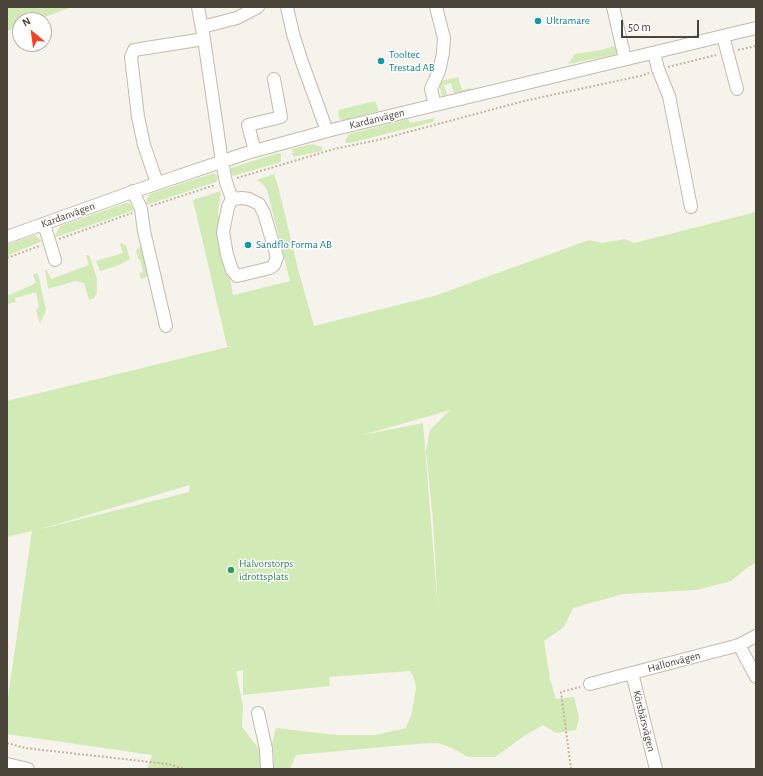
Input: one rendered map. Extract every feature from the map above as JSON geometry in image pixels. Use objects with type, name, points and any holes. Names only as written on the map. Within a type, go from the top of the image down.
[{"type":"street","points":[[198,7],[222,162],[226,182],[232,199],[228,207],[223,232],[232,270],[237,276],[270,268],[274,265],[277,257],[264,213],[259,204],[249,199],[232,199]]},
{"type":"street","points":[[157,183],[144,144],[138,117],[131,57],[134,50],[203,33],[258,7]]},
{"type":"street","points":[[287,7],[293,34],[302,62],[328,131]]},
{"type":"street","points":[[435,105],[432,89],[443,53],[444,38],[436,7]]},
{"type":"street","points":[[613,7],[625,60]]},
{"type":"street","name":"Kardanvägen","points":[[7,238],[157,183],[255,151],[328,131],[756,28]]},
{"type":"street","points":[[724,36],[737,89]]},
{"type":"street","points":[[654,53],[658,69],[669,96],[691,206]]},
{"type":"street","points":[[255,151],[248,125],[280,117],[274,79]]},
{"type":"street","points":[[133,192],[141,209],[144,231],[166,326]]},
{"type":"street","points":[[44,224],[55,260]]},
{"type":"street","name":"Hallonvägen","points":[[590,684],[739,645],[756,636]]},
{"type":"street","points":[[739,645],[756,677]]},
{"type":"street","name":"Körsbärsvägen","points":[[632,673],[656,769]]},
{"type":"street","points":[[258,713],[266,749],[267,769]]},
{"type":"street","points":[[7,764],[28,769]]},
{"type":"path","points":[[7,258],[141,209],[328,151],[378,140],[524,101],[640,76],[658,69],[682,65],[756,46]]},
{"type":"path","points":[[571,769],[561,692],[590,684]]},
{"type":"path","points":[[7,744],[25,748],[168,764],[185,769]]},
{"type":"green space","points":[[7,7],[72,7],[52,14],[52,12],[12,12],[12,29],[7,31]]},
{"type":"green space","points":[[613,46],[621,52],[619,54],[568,64],[575,54],[602,50]]},
{"type":"green space","points":[[458,77],[462,90],[471,88],[471,90],[454,93],[451,83],[444,85],[447,95],[442,96],[439,84],[441,81]]},
{"type":"green space","points":[[375,101],[379,111],[345,120],[341,120],[339,118],[338,111],[342,109]]},
{"type":"green space","points":[[435,118],[433,122],[350,143],[346,143],[345,141],[349,134],[408,119],[410,123]]},
{"type":"green space","points":[[312,144],[322,147],[322,151],[293,157],[292,149]]},
{"type":"green space","points":[[278,153],[281,154],[281,162],[233,176],[230,171],[231,168]]},
{"type":"green space","points":[[214,173],[217,175],[218,179],[216,182],[146,205],[147,198],[150,194]]},
{"type":"green space","points":[[274,174],[314,326],[434,296],[589,240],[602,243],[625,239],[634,243],[756,212],[756,563],[748,567],[731,581],[697,590],[623,594],[573,608],[564,627],[544,641],[550,679],[556,699],[574,697],[579,718],[576,730],[556,733],[543,725],[524,736],[495,757],[468,757],[452,748],[438,743],[416,744],[296,755],[290,769],[273,769],[274,758],[272,744],[276,728],[337,735],[376,735],[406,728],[412,713],[416,688],[414,678],[410,671],[329,677],[330,686],[243,695],[243,670],[236,671],[243,706],[242,727],[263,754],[261,769],[147,769],[152,755],[7,734],[7,704],[32,531],[7,537],[7,401],[232,346],[227,346],[193,200],[221,191],[218,212],[233,295],[290,281],[267,190],[264,185],[257,180]],"holes":[[[450,410],[430,430],[426,451],[433,520],[438,610],[423,423],[363,435]],[[190,485],[189,492],[37,530]]]},
{"type":"green space","points":[[126,203],[130,204],[134,209],[132,211],[56,237],[55,236],[60,226]]},
{"type":"green space","points":[[35,235],[42,241],[7,256],[7,245]]},
{"type":"green space","points":[[122,243],[126,246],[130,259],[119,265],[100,271],[96,261],[123,253],[120,244]]},
{"type":"green space","points":[[141,246],[144,246],[150,273],[141,279],[139,274],[143,272],[136,250]]},
{"type":"green space","points":[[86,255],[90,257],[97,279],[97,292],[94,298],[89,300],[84,283],[75,281],[48,289],[46,269],[51,279],[89,265]]},
{"type":"green space","points":[[36,273],[38,274],[46,310],[40,324],[36,310],[39,307],[36,292],[15,298],[16,302],[7,304],[7,296],[36,283],[33,275]]},
{"type":"place","name":"Ultramare","points":[[538,21]]},
{"type":"place","name":"Tooltec Trestad AB","points":[[381,61]]},
{"type":"place","name":"Sandflo Forma AB","points":[[248,245]]},
{"type":"place","name":"Halvorstorps idrottsplats","points":[[231,570]]}]
